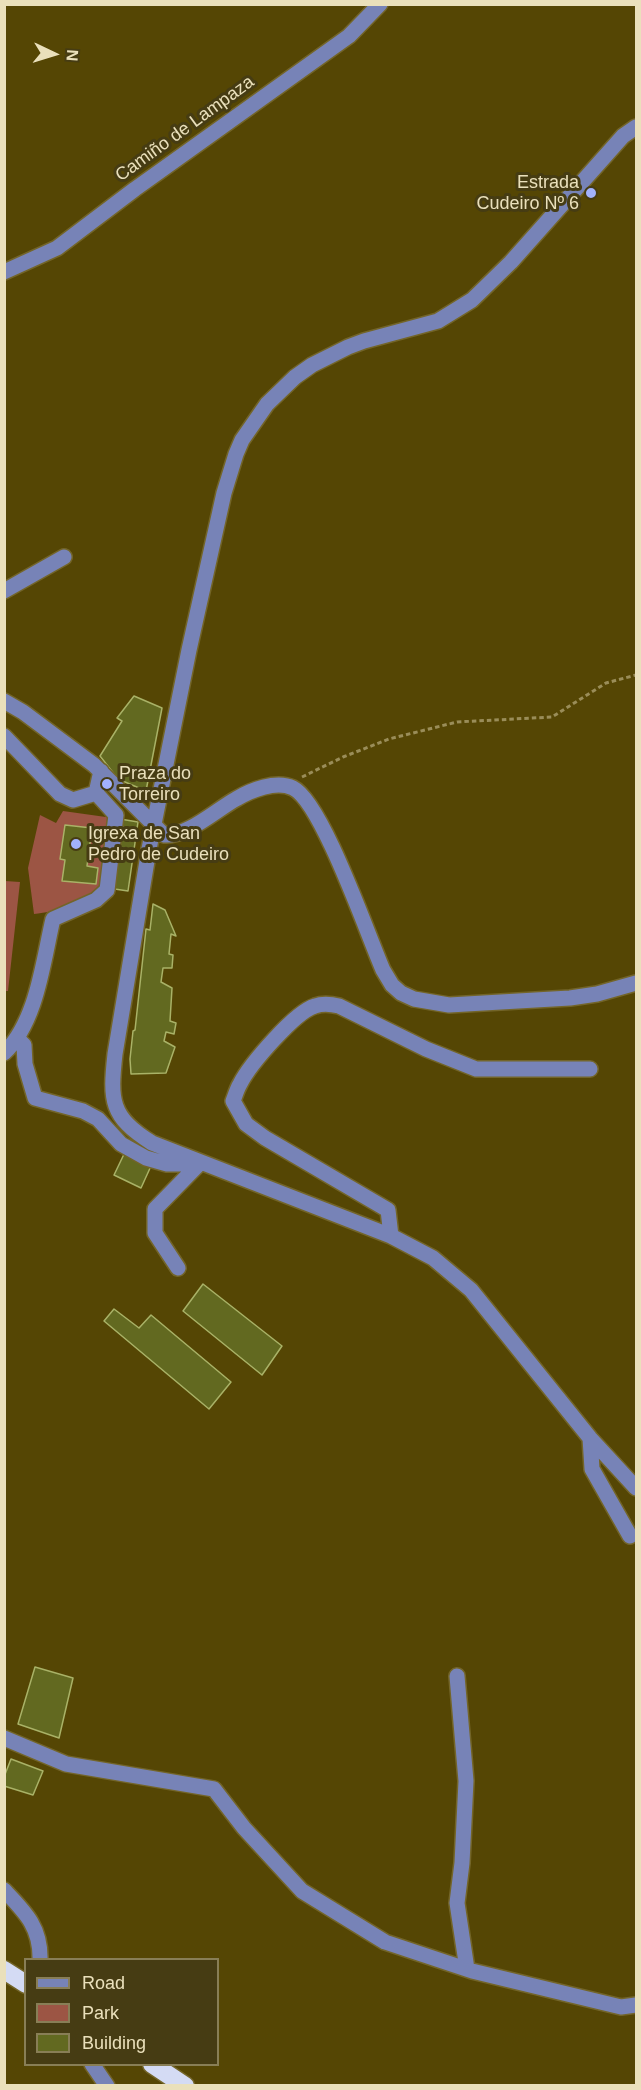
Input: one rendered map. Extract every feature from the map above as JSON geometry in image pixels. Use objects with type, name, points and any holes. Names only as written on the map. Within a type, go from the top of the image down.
[{"type":"highway","points":[[4,1965],[24,1969]]},
{"type":"highway","points":[[4,1970],[24,1983]]},
{"type":"highway","points":[[155,2066],[183,2084]]},
{"type":"street","name":"Camiño de Lampaza","points":[[4,272],[57,248],[135,189],[349,36],[380,4]]},
{"type":"street","points":[[636,127],[622,136],[511,262],[472,300],[438,321],[356,344],[312,365],[289,382],[267,404],[236,454],[224,493],[153,825],[115,1054],[112,1085],[114,1101],[122,1120],[152,1143],[391,1236],[433,1258],[471,1290],[590,1438],[636,1488]]},
{"type":"street","points":[[4,591],[64,557]]},
{"type":"street","points":[[4,701],[23,712],[101,771],[164,835],[171,835],[202,821],[242,796],[266,788],[285,785],[301,794],[313,810],[347,879],[383,970],[392,985],[401,993],[414,999],[449,1005],[484,1004],[584,996],[636,982]]},
{"type":"street","points":[[4,736],[60,794],[73,800],[96,793]]},
{"type":"street","points":[[96,793],[101,771]]},
{"type":"street","points":[[4,1053],[15,1044],[33,1006],[53,919],[96,900],[107,890],[116,815],[96,793]]},
{"type":"street","points":[[391,1236],[388,1209],[265,1138],[246,1124],[233,1101],[240,1084],[259,1056],[304,1010],[316,1005],[339,1006],[426,1049],[476,1069],[590,1070]]},
{"type":"street","points":[[17,1038],[24,1045],[25,1064],[35,1098],[91,1115],[98,1119],[121,1144],[146,1158],[167,1164],[200,1163]]},
{"type":"street","points":[[178,1268],[155,1233],[155,1209],[200,1163]]},
{"type":"street","points":[[590,1438],[592,1469],[630,1536]]},
{"type":"street","points":[[457,1676],[466,1781],[462,1863],[457,1903],[467,1969]]},
{"type":"street","points":[[4,1738],[66,1764],[214,1789],[244,1828],[302,1891],[385,1942],[467,1969],[621,2007],[636,2005]]},
{"type":"street","points":[[4,1890],[28,1915],[40,1945],[40,1958]]},
{"type":"street","points":[[93,2066],[107,2085]]},
{"type":"path","points":[[285,785],[343,757],[389,739],[457,722],[552,717],[606,683],[636,675]]},
{"type":"green space","points":[[63,811],[113,818],[106,877],[99,891],[83,903],[34,914],[28,868],[40,815],[56,823]]},
{"type":"green space","points":[[5,881],[20,882],[8,991],[4,991]]},
{"type":"building","points":[[134,696],[162,708],[146,791],[118,779],[100,756],[122,721],[117,718]]},
{"type":"building","points":[[120,819],[138,822],[128,891],[108,888]]},
{"type":"building","name":"Igrexa de San Pedro de Cudeiro","points":[[65,825],[92,828],[87,866],[98,868],[96,884],[62,881],[65,860],[60,859]]},
{"type":"building","points":[[153,904],[165,910],[176,936],[171,934],[169,954],[173,955],[172,968],[163,968],[161,982],[172,988],[170,1021],[176,1023],[174,1034],[166,1032],[164,1041],[175,1047],[166,1073],[131,1074],[130,1059],[146,929],[150,930]]},
{"type":"building","points":[[126,1150],[151,1166],[141,1188],[114,1175]]},
{"type":"building","points":[[203,1284],[282,1346],[262,1375],[183,1311]]},
{"type":"building","points":[[114,1309],[139,1328],[151,1315],[231,1382],[209,1409],[104,1321]]},
{"type":"building","points":[[35,1667],[73,1678],[59,1738],[18,1724]]},
{"type":"building","points":[[11,1759],[43,1771],[33,1795],[4,1786],[4,1777]]},
{"type":"place","name":"Estrada Cudeiro Nº 6","points":[[591,193]]},
{"type":"place","name":"Praza do Torreiro","points":[[107,784]]},
{"type":"place","name":"Igrexa de San Pedro de Cudeiro","points":[[76,844]]}]
